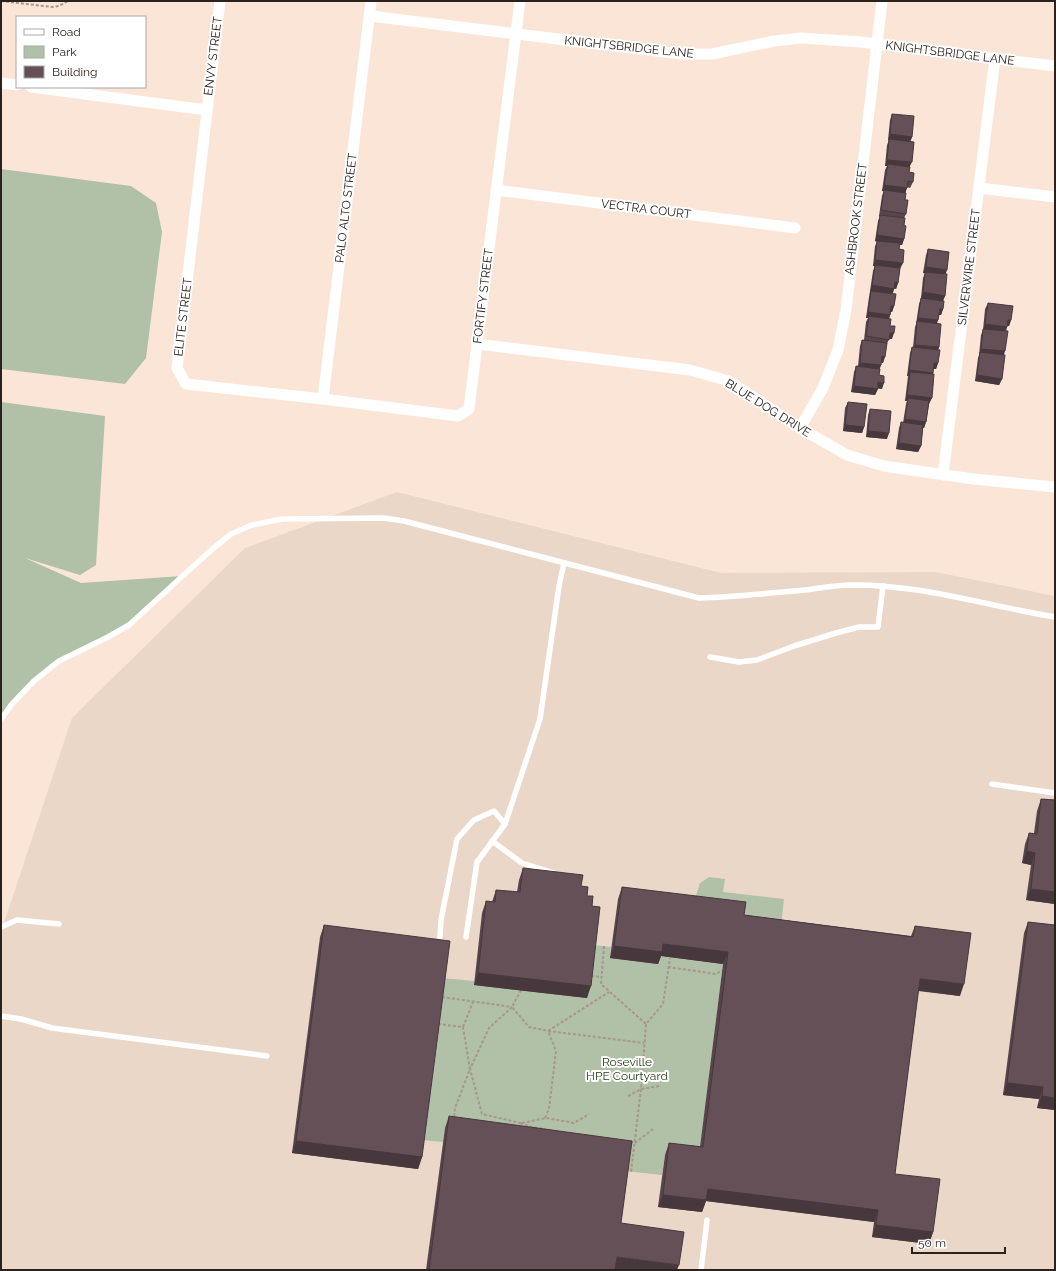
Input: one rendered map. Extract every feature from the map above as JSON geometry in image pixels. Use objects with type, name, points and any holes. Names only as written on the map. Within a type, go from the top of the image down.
[{"type":"street","name":"ENVY STREET","points":[[207,110],[220,1]]},
{"type":"street","points":[[370,16],[372,1]]},
{"type":"street","name":"FORTIFY STREET","points":[[323,399],[458,416],[469,409],[520,1]]},
{"type":"street","name":"ASHBROOK STREET","points":[[800,428],[823,388],[838,350],[846,310],[882,1]]},
{"type":"street","name":"KNIGHTSBRIDGE LANE","points":[[370,16],[635,49],[699,55],[728,52],[774,41],[801,38],[876,44],[1055,66]]},
{"type":"street","name":"PALO ALTO STREET","points":[[323,399],[370,16]]},
{"type":"street","name":"SILVERWIRE STREET","points":[[943,475],[995,58]]},
{"type":"street","points":[[1,83],[16,85]]},
{"type":"street","points":[[39,88],[207,110]]},
{"type":"street","name":"ELITE STREET","points":[[207,110],[176,368],[186,384],[323,399]]},
{"type":"street","points":[[979,188],[1055,197]]},
{"type":"street","name":"VECTRA COURT","points":[[496,190],[795,228]]},
{"type":"street","name":"BLUE DOG DRIVE","points":[[477,344],[690,370],[729,381],[800,428],[847,455],[884,466],[943,475],[1055,487]]},
{"type":"lane","points":[[1,719],[12,704],[34,681],[59,661],[129,625],[209,552],[231,534],[252,526],[282,519],[390,519],[404,521],[699,598],[749,595],[850,585],[883,586],[922,590],[1019,611],[1055,617]]},
{"type":"lane","points":[[466,938],[477,862],[505,824],[540,719],[559,586],[564,563]]},
{"type":"lane","points":[[710,657],[740,662],[757,660],[794,646],[859,627],[878,627],[883,586]]},
{"type":"lane","points":[[992,784],[1055,792]]},
{"type":"lane","points":[[440,937],[441,920],[457,839],[474,820],[494,811],[505,824]]},
{"type":"lane","points":[[492,841],[522,863],[554,873]]},
{"type":"lane","points":[[1,927],[17,920],[59,924]]},
{"type":"lane","points":[[1,1016],[21,1019],[52,1028],[267,1056]]},
{"type":"lane","points":[[701,1270],[707,1220]]},
{"type":"path","points":[[1,1],[52,8],[68,1]]},
{"type":"path","points":[[604,946],[601,984],[646,1024]]},
{"type":"path","points":[[631,1172],[641,1089],[646,1024],[663,1004],[670,958]]},
{"type":"path","points":[[668,967],[716,974],[722,970]]},
{"type":"path","points":[[589,975],[601,977]]},
{"type":"path","points":[[453,1122],[455,1108],[470,1069],[489,1028],[512,1007],[521,990]]},
{"type":"path","points":[[548,1031],[609,992]]},
{"type":"path","points":[[440,997],[512,1007],[529,1027],[548,1031],[644,1043]]},
{"type":"path","points":[[473,1002],[463,1027],[470,1069],[482,1114],[532,1127],[546,1129]]},
{"type":"path","points":[[436,1024],[463,1027]]},
{"type":"path","points":[[545,1118],[549,1109],[556,1051],[548,1031]]},
{"type":"path","points":[[628,1096],[641,1089],[659,1086]]},
{"type":"path","points":[[520,1123],[545,1118],[574,1123],[589,1114]]},
{"type":"path","points":[[519,1131],[520,1123]]},
{"type":"path","points":[[627,1142],[635,1143],[653,1129]]},
{"type":"shaded area","points":[[397,492],[721,573],[935,572],[1055,596],[1055,1270],[1,1270],[1,932],[72,718],[245,548]]},
{"type":"green space","points":[[1,169],[131,186],[156,203],[162,232],[146,358],[125,384],[1,369]]},
{"type":"green space","points":[[1,402],[105,416],[96,565],[80,575],[25,558],[81,583],[182,576],[129,625],[59,661],[34,681],[1,719]]},
{"type":"green space","points":[[709,877],[725,879],[723,892],[784,899],[781,926],[694,902],[700,883]]},
{"type":"green space","name":"Roseville HPE Courtyard","points":[[593,945],[611,947],[610,958],[658,964],[659,956],[723,964],[699,1159],[665,1155],[662,1175],[625,1171],[445,1129],[443,1142],[422,1140],[442,978],[474,981],[474,985],[587,998]]},
{"type":"building","points":[[892,114],[914,116],[912,137],[890,134]]},
{"type":"building","points":[[889,139],[914,142],[912,162],[887,160]]},
{"type":"building","points":[[888,164],[910,167],[909,172],[914,173],[913,182],[908,181],[907,188],[884,185]]},
{"type":"building","points":[[884,190],[906,193],[905,200],[908,200],[906,214],[881,210]]},
{"type":"building","points":[[880,215],[905,218],[904,225],[906,226],[904,239],[877,235]]},
{"type":"building","points":[[877,241],[900,243],[899,249],[904,250],[903,263],[875,260]]},
{"type":"building","points":[[928,249],[949,252],[947,270],[926,267]]},
{"type":"building","points":[[875,265],[900,268],[898,283],[895,282],[894,289],[872,285]]},
{"type":"building","points":[[925,272],[947,274],[945,296],[923,292]]},
{"type":"building","points":[[871,291],[896,294],[894,306],[891,306],[890,315],[868,312]]},
{"type":"building","points":[[921,298],[944,301],[943,309],[940,309],[938,320],[918,318]]},
{"type":"building","points":[[988,303],[1013,306],[1011,320],[1008,320],[1007,327],[985,324]]},
{"type":"building","points":[[869,316],[891,319],[890,326],[895,326],[894,333],[890,333],[889,340],[866,336]]},
{"type":"building","points":[[917,321],[941,324],[939,347],[915,345]]},
{"type":"building","points":[[983,329],[1008,331],[1005,351],[981,349]]},
{"type":"building","points":[[862,340],[887,343],[885,357],[882,356],[881,365],[860,363]]},
{"type":"building","points":[[912,347],[940,350],[938,363],[934,363],[933,373],[909,370]]},
{"type":"building","points":[[980,352],[1005,355],[1002,379],[977,375]]},
{"type":"building","points":[[856,366],[880,369],[879,375],[884,376],[884,383],[878,382],[878,389],[854,386]]},
{"type":"building","points":[[910,372],[934,374],[932,398],[907,395]]},
{"type":"building","points":[[908,398],[929,401],[926,422],[905,419]]},
{"type":"building","points":[[848,402],[867,404],[864,427],[845,425]]},
{"type":"building","points":[[870,409],[891,411],[889,433],[868,431]]},
{"type":"building","points":[[901,422],[923,425],[921,446],[899,443]]},
{"type":"building","points":[[1041,799],[1055,800],[1055,892],[1031,889],[1035,853],[1027,851],[1029,833],[1037,834]]},
{"type":"building","points":[[523,868],[583,875],[581,886],[588,887],[587,896],[593,896],[592,906],[600,907],[591,986],[478,973],[486,901],[495,902],[496,890],[520,892]]},
{"type":"building","points":[[622,887],[746,902],[744,915],[913,937],[915,926],[971,933],[964,984],[920,979],[895,1174],[940,1179],[933,1232],[876,1225],[878,1210],[708,1189],[706,1200],[663,1195],[669,1143],[703,1147],[728,952],[663,944],[662,952],[614,946]]},
{"type":"building","points":[[1028,922],[1055,925],[1055,1098],[1042,1096],[1043,1087],[1007,1083]]},
{"type":"building","points":[[324,925],[450,941],[422,1157],[296,1141]]},
{"type":"building","points":[[449,1116],[632,1141],[621,1223],[684,1232],[679,1265],[617,1257],[615,1270],[429,1270]]}]
